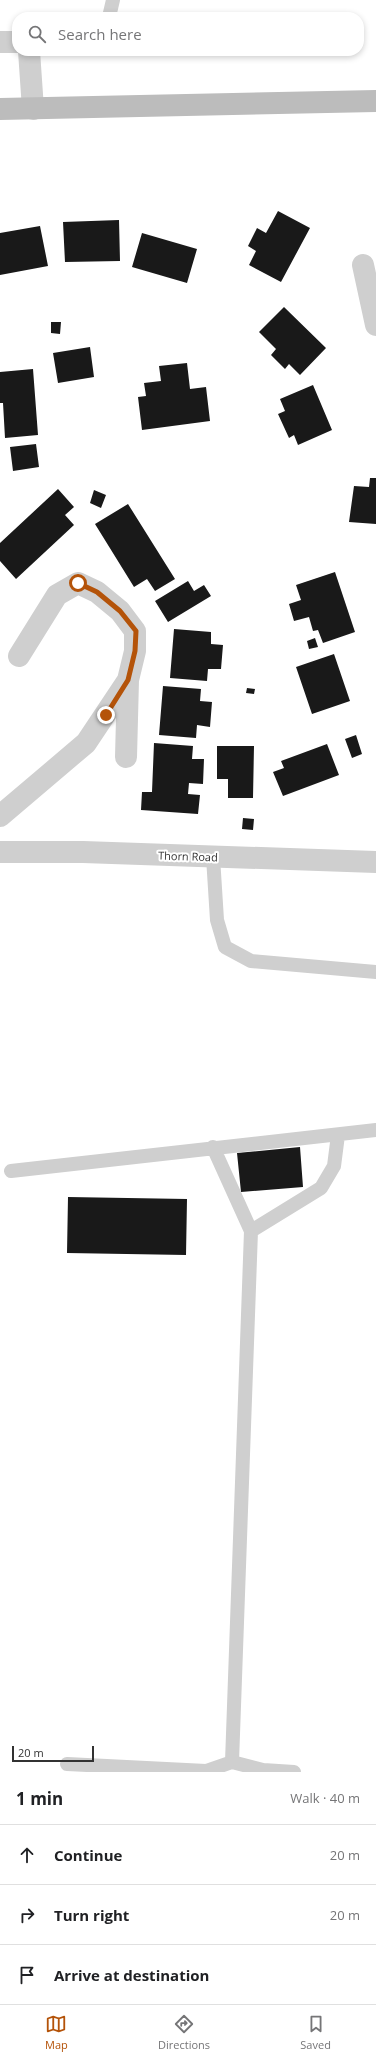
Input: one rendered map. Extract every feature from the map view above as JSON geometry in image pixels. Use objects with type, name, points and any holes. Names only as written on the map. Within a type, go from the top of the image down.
[{"type":"main road","points":[[0,109],[376,101]]},
{"type":"street","points":[[0,42],[12,42]]},
{"type":"street","points":[[29,56],[33,109]]},
{"type":"street","points":[[363,265],[376,325]]},
{"type":"street","points":[[19,656],[57,595],[78,583],[97,592],[120,611],[136,631],[135,651],[128,680],[126,757]]},
{"type":"street","points":[[0,816],[86,743],[128,680]]},
{"type":"street","name":"Thorn Road","points":[[0,852],[376,862]]},
{"type":"lane","points":[[110,12],[113,0]]},
{"type":"lane","points":[[213,857],[217,920],[225,947],[251,960],[376,972]]},
{"type":"lane","points":[[11,1171],[376,1130]]},
{"type":"lane","points":[[251,1231],[321,1188],[334,1166],[338,1135]]},
{"type":"lane","points":[[214,1147],[251,1231],[232,1762]]},
{"type":"lane","points":[[67,1764],[206,1771],[232,1762],[264,1770],[294,1772]]},
{"type":"building","points":[[278,211],[310,228],[281,282],[249,265],[256,251],[248,246],[257,228],[266,233]]},
{"type":"building","points":[[119,220],[120,261],[65,262],[63,222]]},
{"type":"building","points":[[40,226],[48,266],[0,275],[0,233]]},
{"type":"building","points":[[142,233],[197,249],[187,283],[132,267]]},
{"type":"building","points":[[284,307],[326,348],[300,375],[289,364],[285,369],[271,355],[276,349],[259,332]]},
{"type":"building","points":[[51,322],[61,322],[60,334],[51,333]]},
{"type":"building","points":[[90,347],[94,377],[58,383],[53,353]]},
{"type":"building","points":[[187,363],[190,389],[206,387],[210,421],[142,430],[138,397],[146,396],[144,383],[161,381],[159,366]]},
{"type":"building","points":[[33,369],[38,435],[5,438],[3,403],[0,403],[0,372]]},
{"type":"building","points":[[313,385],[332,430],[298,445],[294,435],[289,438],[278,414],[285,411],[280,399]]},
{"type":"building","points":[[36,444],[39,467],[13,471],[10,447]]},
{"type":"building","points":[[370,478],[376,478],[376,524],[349,522],[354,486],[369,487]]},
{"type":"building","points":[[58,489],[74,507],[65,515],[74,525],[16,579],[0,561],[0,543]]},
{"type":"building","points":[[94,490],[106,495],[101,508],[90,503]]},
{"type":"building","points":[[128,504],[175,579],[155,591],[147,579],[134,587],[95,524]]},
{"type":"building","points":[[335,572],[355,632],[323,643],[318,630],[313,631],[309,617],[294,621],[289,604],[301,600],[296,585]]},
{"type":"building","points":[[188,581],[194,591],[204,585],[211,596],[168,622],[155,601]]},
{"type":"building","points":[[174,629],[211,632],[211,644],[223,645],[221,669],[208,669],[207,681],[170,678]]},
{"type":"building","points":[[315,638],[318,647],[309,649],[307,641]]},
{"type":"building","points":[[334,654],[350,701],[312,714],[296,667]]},
{"type":"building","points":[[163,686],[201,689],[200,701],[212,702],[210,727],[197,725],[196,738],[159,735]]},
{"type":"building","points":[[247,688],[255,689],[254,694],[246,693]]},
{"type":"building","points":[[356,735],[362,754],[352,758],[345,739]]},
{"type":"building","points":[[154,743],[193,746],[192,759],[204,759],[203,784],[189,783],[188,794],[200,795],[198,814],[141,810],[142,792],[152,792]]},
{"type":"building","points":[[327,744],[339,775],[283,796],[273,772],[284,768],[281,761]]},
{"type":"building","points":[[217,746],[254,746],[253,798],[228,798],[228,779],[217,779]]},
{"type":"building","points":[[243,818],[254,819],[253,830],[242,829]]},
{"type":"building","points":[[300,1147],[303,1187],[241,1192],[237,1153]]},
{"type":"building","points":[[68,1197],[187,1199],[186,1255],[67,1253]]},
{"type":"route","points":[[78,583],[97,592],[120,611],[136,631],[135,651],[128,680],[106,715]]}]
